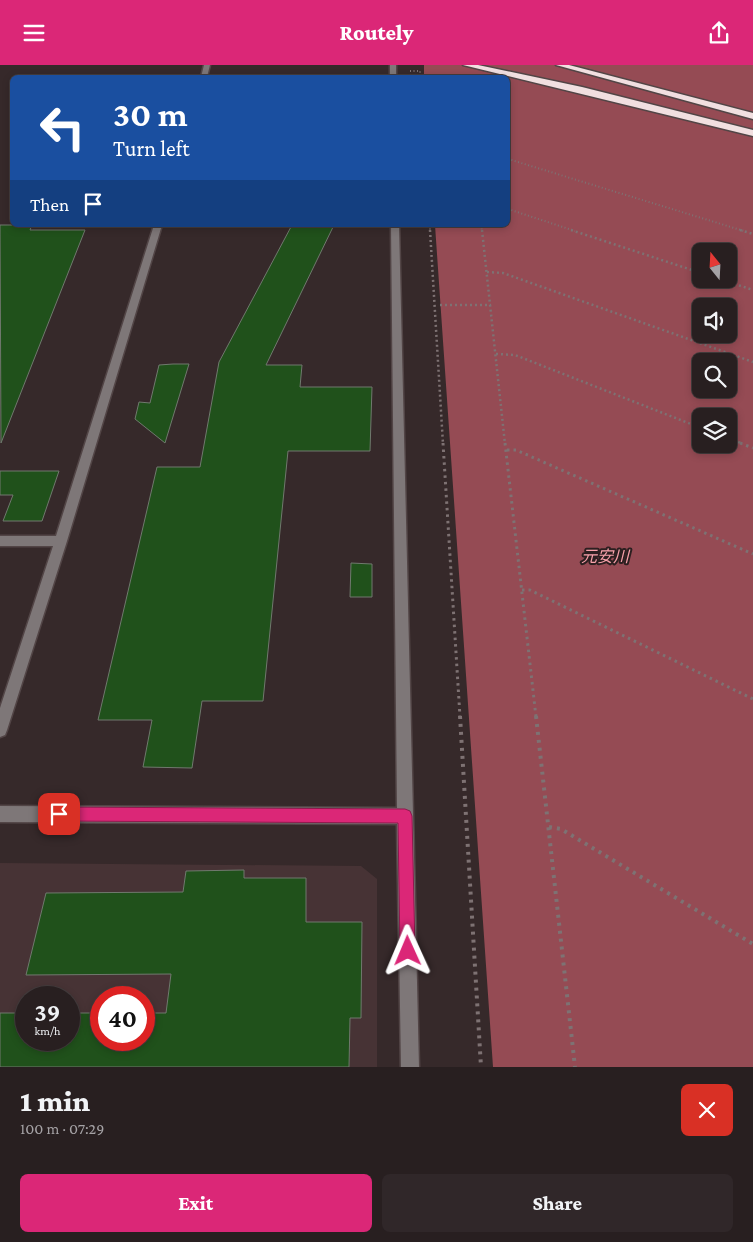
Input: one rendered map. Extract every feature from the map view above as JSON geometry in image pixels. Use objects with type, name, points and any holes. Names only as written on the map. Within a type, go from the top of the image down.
[{"type":"highway","points":[[467,65],[582,90],[753,133]]},
{"type":"highway","points":[[560,65],[753,116]]},
{"type":"highway","points":[[676,86],[753,107]]},
{"type":"street","points":[[0,730],[61,541],[157,227]]},
{"type":"street","points":[[396,227],[410,1067]]},
{"type":"street","points":[[0,541],[61,541]]},
{"type":"street","points":[[0,814],[405,816]]},
{"type":"path","points":[[402,71],[420,71],[420,75]]},
{"type":"path","points":[[510,160],[753,234]]},
{"type":"path","points":[[510,210],[692,270]]},
{"type":"path","points":[[430,227],[481,1067]]},
{"type":"path","points":[[481,227],[575,1067]]},
{"type":"path","points":[[487,272],[503,273],[753,362]]},
{"type":"path","points":[[738,285],[753,290]]},
{"type":"path","points":[[440,305],[491,305]]},
{"type":"path","points":[[496,354],[515,355],[692,424]]},
{"type":"path","points":[[737,441],[753,448]]},
{"type":"path","points":[[507,451],[516,451],[753,554]]},
{"type":"path","points":[[522,590],[530,590],[753,699]]},
{"type":"path","points":[[548,827],[561,829],[753,943]]},
{"type":"shaded area","points":[[0,863],[361,866],[377,879],[377,1067],[0,1067]]},
{"type":"water","name":"元安川","points":[[424,65],[753,65],[753,1067],[493,1067],[435,227],[510,227],[510,75],[424,75]]},
{"type":"building","points":[[0,225],[31,227],[30,230],[85,230],[1,443]]},
{"type":"building","points":[[291,227],[333,227],[266,365],[302,365],[300,387],[372,387],[370,451],[288,451],[263,701],[202,701],[192,768],[143,767],[152,720],[98,720],[157,467],[200,467],[219,362]]},
{"type":"building","points":[[189,364],[165,443],[135,419],[139,402],[150,403],[159,365]]},
{"type":"building","points":[[0,471],[59,471],[42,521],[3,521],[13,495],[0,495]]},
{"type":"building","points":[[351,563],[372,564],[372,597],[350,597]]},
{"type":"building","points":[[244,870],[244,878],[306,878],[306,922],[362,922],[361,1018],[350,1018],[349,1067],[0,1067],[0,1013],[15,1013],[15,1051],[80,1051],[80,1013],[90,1013],[90,1051],[155,1051],[155,1013],[166,1013],[171,974],[26,975],[46,893],[183,892],[186,871]]},
{"type":"route","points":[[59,814],[405,816],[408,951]]}]
